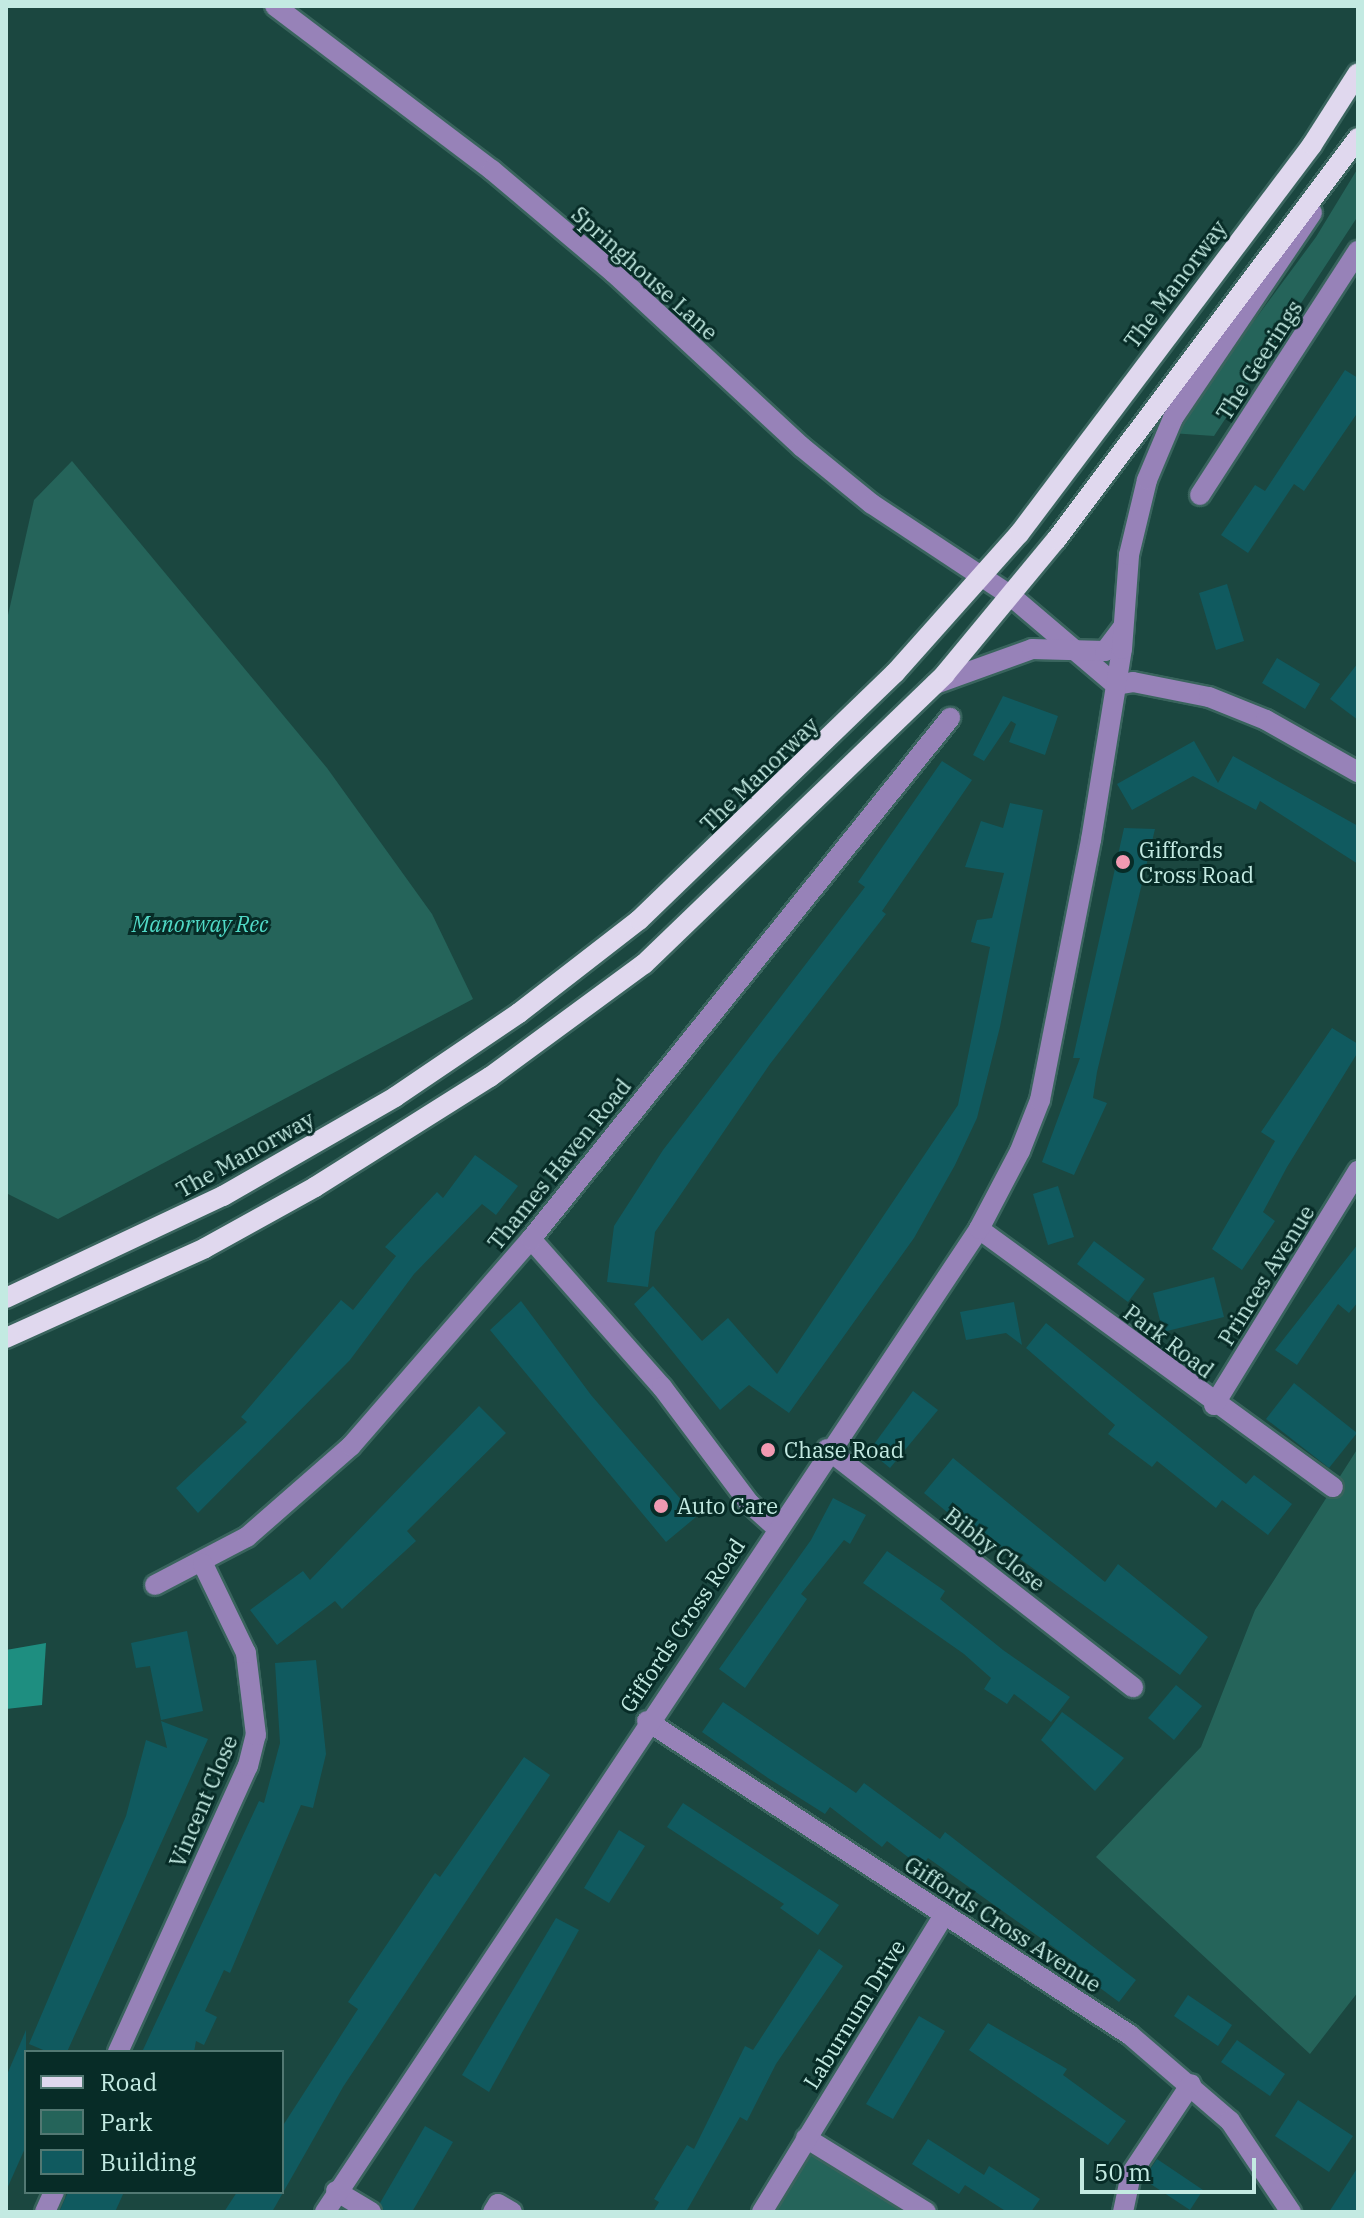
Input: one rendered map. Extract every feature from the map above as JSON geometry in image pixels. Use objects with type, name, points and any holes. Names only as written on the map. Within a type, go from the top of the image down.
[{"type":"main road","name":"The Manorway","points":[[6,1298],[223,1196],[395,1097],[519,1013],[639,920],[770,799],[1019,534],[1312,145],[1358,73]]},
{"type":"main road","points":[[6,1338],[205,1248],[301,1195],[543,1040],[644,964],[935,684],[1011,596],[1358,140]]},
{"type":"street","name":"Springhouse Lane","points":[[275,6],[503,179],[802,447],[979,579],[1011,596],[1086,654],[1116,685]]},
{"type":"street","name":"Giffords Cross Road","points":[[325,2212],[827,1449],[979,1229],[1040,1100],[1116,685],[1129,555],[1158,448],[1358,140]]},
{"type":"street","name":"The Geerings","points":[[1200,495],[1358,251]]},
{"type":"street","points":[[935,684],[1032,649],[1086,654],[1105,651],[1124,626]]},
{"type":"street","points":[[1116,685],[1133,682],[1209,697],[1266,720],[1358,772]]},
{"type":"street","name":"Thames Haven Road","points":[[155,1585],[203,1564],[281,1513],[351,1446],[531,1239],[950,718]]},
{"type":"street","name":"Princes Avenue","points":[[1214,1405],[1358,1171]]},
{"type":"street","name":"Park Road","points":[[979,1229],[1214,1405],[1333,1487]]},
{"type":"street","points":[[531,1239],[662,1387],[749,1503],[776,1527]]},
{"type":"street","name":"Bibby Close","points":[[827,1449],[1133,1687]]},
{"type":"street","name":"Vincent Close","points":[[119,2050],[248,1766],[256,1735],[246,1653],[203,1564]]},
{"type":"street","name":"Giffords Cross Avenue","points":[[647,1721],[1130,2035],[1191,2084],[1230,2121],[1291,2212]]},
{"type":"street","name":"Laburnum Drive","points":[[762,2212],[944,1915]]},
{"type":"street","points":[[1123,2212],[1131,2174],[1191,2084]]},
{"type":"street","points":[[806,2138],[926,2212]]},
{"type":"street","points":[[336,2191],[371,2212]]},
{"type":"street","points":[[493,2212],[498,2204],[512,2212]]},
{"type":"green space","points":[[1358,168],[1358,216],[1214,436],[1171,433],[1316,237]]},
{"type":"green space","name":"Manorway Rec","points":[[72,461],[327,768],[432,914],[473,999],[58,1219],[6,1193],[6,624],[34,500]]},
{"type":"green space","points":[[1358,1448],[1358,1992],[1310,2054],[1096,1857],[1201,1747],[1255,1610]]},
{"type":"green space","points":[[46,1643],[42,1705],[6,1709],[6,1650]]},
{"type":"green space","points":[[806,2138],[926,2212],[762,2212]]},
{"type":"building","points":[[1345,370],[1358,378],[1358,412],[1304,491],[1294,484],[1248,553],[1221,535],[1255,485],[1265,491]]},
{"type":"building","points":[[1227,584],[1244,641],[1216,650],[1199,593]]},
{"type":"building","points":[[1277,658],[1320,684],[1305,709],[1262,683]]},
{"type":"building","points":[[1358,663],[1358,720],[1330,699]]},
{"type":"building","points":[[1003,696],[1058,716],[1045,755],[1009,742],[1016,724],[1011,721],[984,761],[973,755]]},
{"type":"building","points":[[1194,741],[1218,783],[1233,756],[1358,826],[1358,864],[1260,801],[1256,810],[1193,776],[1132,810],[1117,784]]},
{"type":"building","points":[[942,761],[972,780],[882,911],[886,914],[770,1064],[655,1232],[648,1287],[607,1282],[614,1226],[663,1150],[865,887],[858,882]]},
{"type":"building","points":[[1010,803],[1043,810],[1000,1027],[977,1118],[955,1165],[914,1238],[789,1413],[749,1385],[720,1410],[634,1304],[653,1286],[702,1341],[728,1318],[777,1374],[958,1105],[990,947],[971,942],[977,920],[992,918],[1004,873],[965,867],[981,821],[1003,828]]},
{"type":"building","points":[[1124,828],[1155,829],[1097,1072],[1093,1098],[1107,1103],[1074,1175],[1042,1162],[1080,1058],[1073,1058]]},
{"type":"building","points":[[1332,1028],[1358,1044],[1358,1052],[1263,1212],[1275,1221],[1242,1270],[1212,1249],[1275,1141],[1261,1132]]},
{"type":"building","points":[[475,1155],[518,1186],[496,1215],[482,1204],[414,1274],[350,1360],[198,1513],[176,1488],[247,1422],[241,1417],[341,1300],[353,1310],[396,1256],[385,1247],[437,1192],[443,1198]]},
{"type":"building","points":[[1058,1186],[1074,1237],[1048,1245],[1033,1194]]},
{"type":"building","points":[[1094,1241],[1145,1279],[1128,1302],[1077,1264]]},
{"type":"building","points":[[1358,1244],[1358,1302],[1349,1313],[1338,1304],[1297,1365],[1275,1350]]},
{"type":"building","points":[[1214,1277],[1224,1317],[1163,1332],[1153,1293]]},
{"type":"building","points":[[521,1301],[591,1395],[696,1517],[666,1542],[490,1330]]},
{"type":"building","points":[[1014,1302],[1022,1345],[1006,1333],[966,1340],[960,1312]]},
{"type":"building","points":[[1046,1323],[1246,1484],[1254,1475],[1292,1504],[1268,1535],[1222,1500],[1216,1508],[1157,1461],[1152,1467],[1108,1434],[1115,1425],[1026,1348]]},
{"type":"building","points":[[1294,1383],[1357,1433],[1329,1468],[1266,1419]]},
{"type":"building","points":[[913,1391],[938,1410],[890,1468],[869,1451]]},
{"type":"building","points":[[479,1406],[506,1433],[407,1531],[416,1541],[342,1609],[335,1601],[277,1645],[250,1610],[303,1571],[310,1580]]},
{"type":"building","points":[[953,1458],[1105,1582],[1118,1564],[1208,1637],[1180,1675],[1012,1553],[981,1540],[924,1493]]},
{"type":"building","points":[[833,1498],[866,1515],[850,1544],[844,1540],[801,1594],[807,1599],[745,1688],[719,1669],[811,1540]]},
{"type":"building","points":[[887,1551],[945,1591],[940,1599],[1003,1650],[1070,1697],[1051,1722],[1014,1694],[1007,1704],[984,1689],[991,1678],[964,1654],[863,1583]]},
{"type":"building","points":[[187,1631],[203,1711],[161,1720],[150,1666],[136,1668],[131,1643]]},
{"type":"building","points":[[316,1660],[326,1754],[313,1808],[301,1805],[230,1973],[224,1970],[205,2011],[217,2017],[204,2045],[196,2041],[194,2050],[143,2050],[259,1801],[264,1803],[280,1743],[275,1663]]},
{"type":"building","points":[[1176,1685],[1202,1706],[1174,1740],[1148,1718]]},
{"type":"building","points":[[723,1702],[856,1793],[864,1783],[940,1839],[945,1832],[1136,1980],[1119,2002],[1073,1968],[1077,1964],[928,1858],[921,1867],[887,1841],[882,1847],[830,1807],[825,1814],[768,1778],[702,1732]]},
{"type":"building","points":[[1062,1712],[1124,1758],[1095,1791],[1041,1740]]},
{"type":"building","points":[[161,1721],[208,1739],[68,2050],[43,2050],[29,2044],[126,1816],[146,1740],[167,1748]]},
{"type":"building","points":[[524,1757],[550,1775],[343,2087],[284,2191],[284,2124],[358,2009],[348,2002],[435,1873],[440,1877]]},
{"type":"building","points":[[683,1803],[839,1905],[818,1935],[780,1908],[784,1904],[667,1827]]},
{"type":"building","points":[[619,1830],[645,1846],[609,1903],[584,1888]]},
{"type":"building","points":[[556,1918],[579,1930],[489,2092],[462,2075]]},
{"type":"building","points":[[819,1949],[843,1966],[776,2064],[747,2121],[740,2117],[686,2212],[653,2212],[659,2202],[654,2199],[687,2145],[694,2149],[745,2046],[753,2050]]},
{"type":"building","points":[[1188,1995],[1232,2025],[1218,2046],[1174,2016]]},
{"type":"building","points":[[919,2016],[945,2031],[893,2119],[866,2104]]},
{"type":"building","points":[[988,2023],[1067,2069],[1063,2075],[1126,2121],[1108,2145],[969,2050]]},
{"type":"building","points":[[26,2030],[24,2150],[6,2191],[6,2077]]},
{"type":"building","points":[[1237,2040],[1285,2074],[1270,2096],[1221,2062]]},
{"type":"building","points":[[1298,2100],[1353,2136],[1329,2172],[1275,2136]]},
{"type":"building","points":[[425,2126],[453,2142],[412,2212],[384,2212],[380,2203]]},
{"type":"building","points":[[928,2139],[984,2175],[989,2166],[1040,2199],[1031,2212],[1007,2212],[965,2185],[959,2194],[912,2164]]},
{"type":"building","points":[[1157,2159],[1203,2190],[1190,2210],[1143,2179]]},
{"type":"building","points":[[1358,2167],[1358,2212],[1329,2212]]},
{"type":"building","points":[[67,2194],[123,2194],[115,2212],[59,2212]]},
{"type":"building","points":[[236,2194],[282,2194],[272,2212],[224,2212]]},
{"type":"place","name":"Giffords Cross Road","points":[[1123,862]]},
{"type":"place","name":"Chase Road","points":[[768,1450]]},
{"type":"place","name":"Auto Care","points":[[661,1506]]}]
